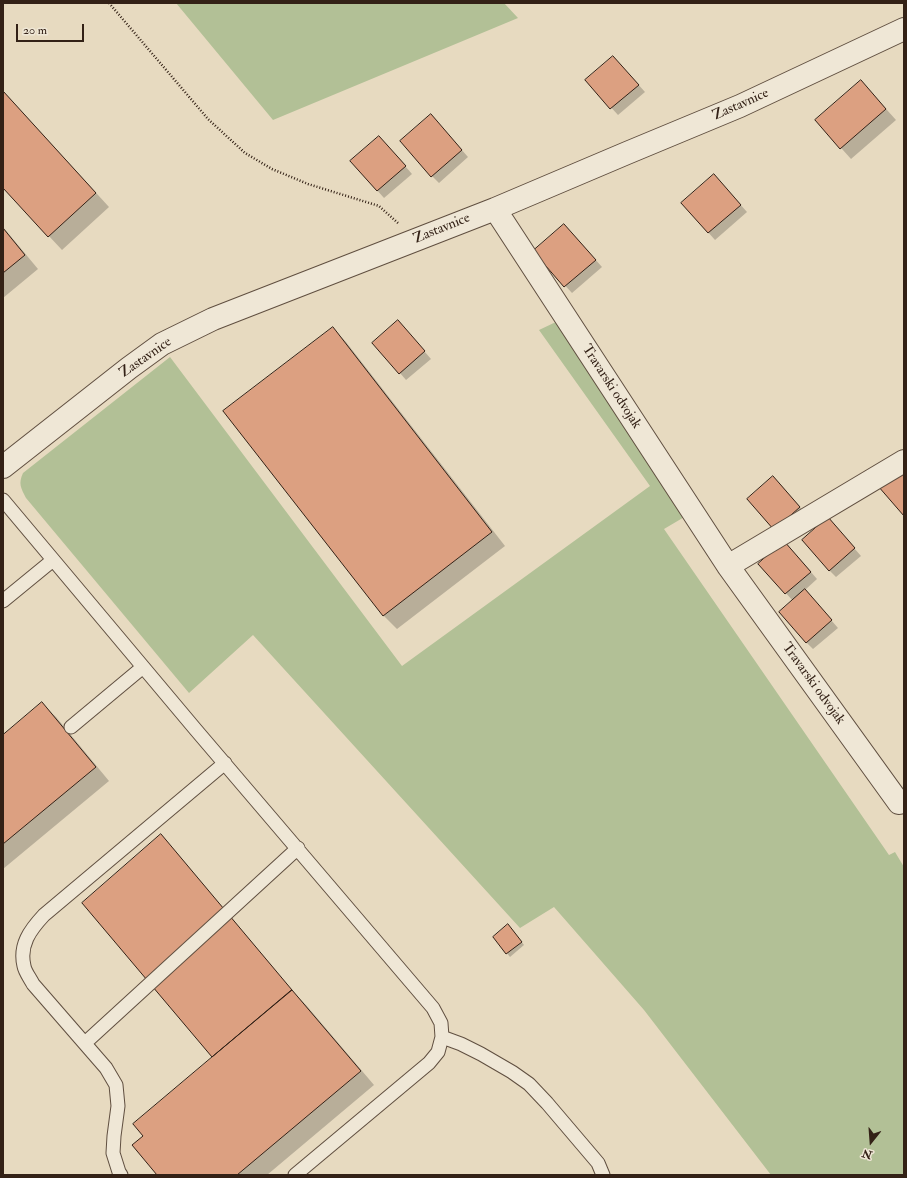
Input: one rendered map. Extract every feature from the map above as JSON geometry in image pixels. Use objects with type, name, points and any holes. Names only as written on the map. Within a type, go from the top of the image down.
[{"type":"street","name":"Zastavnice","points":[[3,468],[129,368],[162,344],[213,319],[495,208],[740,106],[904,29]]},
{"type":"street","name":"Travarski odvojak","points":[[495,208],[728,566],[899,803]]},
{"type":"street","points":[[728,566],[904,461]]},
{"type":"lane","points":[[3,500],[224,763],[433,1008],[441,1023],[442,1038],[438,1052],[429,1063],[295,1175]]},
{"type":"lane","points":[[3,602],[53,560]]},
{"type":"lane","points":[[71,727],[143,667]]},
{"type":"lane","points":[[121,1175],[113,1153],[118,1106],[116,1084],[106,1068],[33,984],[24,968],[23,955],[26,941],[33,927],[44,915],[224,763]]},
{"type":"lane","points":[[85,1043],[298,848]]},
{"type":"lane","points":[[442,1038],[461,1044],[481,1054],[529,1084],[547,1103],[598,1164],[603,1175]]},
{"type":"path","points":[[109,3],[208,119],[245,153],[272,169],[308,184],[379,206],[396,220],[412,241]]},
{"type":"green space","points":[[176,3],[504,3],[518,18],[273,120]]},
{"type":"green space","points":[[558,321],[686,516],[664,529],[889,855],[895,852],[904,867],[904,1175],[771,1175],[644,1010],[554,907],[520,928],[253,635],[189,693],[26,498],[20,483],[23,473],[170,357],[402,666],[650,486],[539,330]]},
{"type":"building","points":[[613,56],[639,85],[610,109],[585,80]]},
{"type":"building","points":[[861,80],[886,109],[840,149],[815,120]]},
{"type":"building","points":[[3,91],[96,193],[48,237],[3,188]]},
{"type":"building","points":[[431,114],[462,150],[431,177],[400,141]]},
{"type":"building","points":[[379,136],[406,166],[377,191],[350,161]]},
{"type":"building","points":[[714,174],[741,205],[708,233],[681,203]]},
{"type":"building","points":[[564,224],[596,260],[564,287],[533,251]]},
{"type":"building","points":[[3,228],[25,255],[3,273]]},
{"type":"building","points":[[398,320],[425,351],[399,374],[372,343]]},
{"type":"building","points":[[333,327],[492,532],[383,616],[223,411]]},
{"type":"building","points":[[904,463],[904,516],[878,486]]},
{"type":"building","points":[[773,476],[800,507],[774,530],[747,499]]},
{"type":"building","points":[[828,517],[855,548],[829,571],[802,540]]},
{"type":"building","points":[[784,541],[811,572],[785,594],[758,564]]},
{"type":"building","points":[[805,589],[832,620],[806,643],[779,612]]},
{"type":"building","points":[[42,702],[96,767],[3,844],[3,735]]},
{"type":"building","points":[[161,834],[292,990],[212,1057],[82,903]]},
{"type":"building","points":[[508,924],[522,942],[506,954],[493,937]]},
{"type":"building","points":[[292,990],[361,1071],[237,1175],[157,1175],[132,1145],[143,1136],[133,1124]]}]
